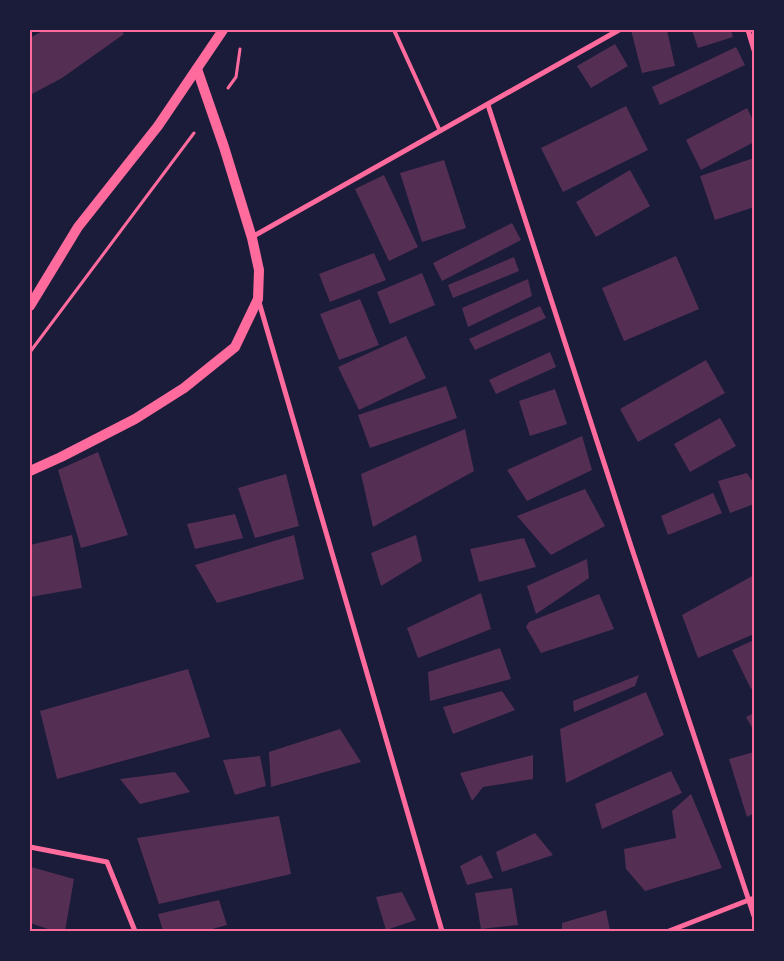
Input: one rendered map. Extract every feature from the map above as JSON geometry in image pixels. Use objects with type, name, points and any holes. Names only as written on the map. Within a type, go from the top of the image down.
[{"type":"main road","points":[[30,306],[78,227],[158,126],[224,30]]},
{"type":"main road","points":[[30,471],[135,419],[184,388],[235,347],[258,299],[259,270],[252,238],[197,69]]},
{"type":"street","points":[[252,238],[440,131],[488,106],[619,30]]},
{"type":"street","points":[[748,30],[754,50]]},
{"type":"street","points":[[488,106],[631,546],[752,899],[754,916]]},
{"type":"street","points":[[258,299],[442,931]]},
{"type":"street","points":[[30,847],[107,862],[135,931]]},
{"type":"street","points":[[669,931],[752,899]]},
{"type":"lane","points":[[394,30],[440,131]]},
{"type":"path","points":[[30,352],[236,77],[241,41]]},
{"type":"building","points":[[44,30],[121,30],[124,34],[62,78],[30,95],[30,38]]},
{"type":"building","points":[[631,30],[667,30],[675,66],[642,73]]},
{"type":"building","points":[[692,30],[731,30],[733,37],[698,48]]},
{"type":"building","points":[[615,44],[628,66],[591,88],[577,66]]},
{"type":"building","points":[[736,47],[745,65],[660,105],[652,87]]},
{"type":"building","points":[[626,106],[648,150],[563,192],[541,148]]},
{"type":"building","points":[[747,108],[754,122],[754,142],[701,170],[686,140]]},
{"type":"building","points":[[754,158],[754,207],[715,220],[700,176]]},
{"type":"building","points":[[444,160],[466,228],[422,242],[400,173]]},
{"type":"building","points":[[630,170],[650,206],[596,237],[576,202]]},
{"type":"building","points":[[384,175],[418,247],[389,261],[355,189]]},
{"type":"building","points":[[512,223],[521,240],[442,281],[433,263]]},
{"type":"building","points":[[374,253],[386,280],[330,302],[319,274]]},
{"type":"building","points":[[676,256],[699,309],[624,341],[602,288]]},
{"type":"building","points":[[514,257],[519,271],[453,298],[448,285]]},
{"type":"building","points":[[422,273],[435,305],[390,324],[377,292]]},
{"type":"building","points":[[528,279],[532,296],[468,327],[462,308]]},
{"type":"building","points":[[360,299],[379,345],[339,360],[320,314]]},
{"type":"building","points":[[540,306],[546,318],[475,350],[469,339]]},
{"type":"building","points":[[406,336],[426,378],[359,410],[338,367]]},
{"type":"building","points":[[550,352],[556,367],[496,394],[489,380]]},
{"type":"building","points":[[706,360],[725,393],[638,442],[620,409]]},
{"type":"building","points":[[446,386],[457,418],[370,448],[358,415]]},
{"type":"building","points":[[555,389],[567,424],[530,436],[519,401]]},
{"type":"building","points":[[720,418],[736,446],[690,472],[674,444]]},
{"type":"building","points":[[465,429],[474,471],[373,527],[361,474]]},
{"type":"building","points":[[582,436],[592,470],[527,501],[507,470]]},
{"type":"building","points":[[98,452],[128,535],[81,548],[58,470]]},
{"type":"building","points":[[747,473],[754,484],[754,504],[730,513],[718,481]]},
{"type":"building","points":[[286,474],[299,526],[255,538],[238,488]]},
{"type":"building","points":[[585,489],[605,526],[551,555],[517,516]]},
{"type":"building","points":[[713,493],[722,513],[668,535],[661,516]]},
{"type":"building","points":[[235,514],[243,538],[195,549],[187,524]]},
{"type":"building","points":[[72,535],[82,588],[30,597],[30,545]]},
{"type":"building","points":[[294,535],[304,579],[217,603],[195,565]]},
{"type":"building","points":[[416,535],[422,561],[381,586],[371,553]]},
{"type":"building","points":[[524,538],[536,567],[479,582],[470,549]]},
{"type":"building","points":[[587,559],[589,578],[536,614],[527,586]]},
{"type":"building","points":[[754,575],[754,634],[698,658],[682,615]]},
{"type":"building","points":[[481,593],[491,629],[418,658],[407,628]]},
{"type":"building","points":[[599,594],[614,629],[541,653],[526,627],[529,622]]},
{"type":"building","points":[[754,640],[754,688],[751,689],[732,650]]},
{"type":"building","points":[[500,648],[511,679],[430,701],[428,672]]},
{"type":"building","points":[[188,669],[210,737],[57,779],[40,711]]},
{"type":"building","points":[[639,675],[635,686],[574,712],[573,701]]},
{"type":"building","points":[[502,691],[515,710],[453,734],[443,707]]},
{"type":"building","points":[[646,692],[664,735],[566,783],[560,729]]},
{"type":"building","points":[[754,713],[754,731],[746,717]]},
{"type":"building","points":[[340,729],[361,762],[271,787],[269,752]]},
{"type":"building","points":[[754,752],[754,813],[747,817],[729,759]]},
{"type":"building","points":[[533,755],[533,779],[483,787],[472,801],[460,773]]},
{"type":"building","points":[[260,756],[266,786],[235,795],[223,760]]},
{"type":"building","points":[[671,771],[682,793],[602,829],[595,804]]},
{"type":"building","points":[[175,772],[190,792],[140,804],[120,779]]},
{"type":"building","points":[[691,794],[722,868],[645,891],[626,869],[624,849],[676,838],[672,811]]},
{"type":"building","points":[[279,816],[291,874],[159,904],[137,838]]},
{"type":"building","points":[[535,833],[553,855],[502,872],[496,852]]},
{"type":"building","points":[[481,855],[493,878],[467,885],[460,866]]},
{"type":"building","points":[[31,867],[74,879],[65,931],[54,931],[30,923]]},
{"type":"building","points":[[512,888],[518,925],[481,929],[475,893]]},
{"type":"building","points":[[402,892],[416,920],[386,930],[376,897]]},
{"type":"building","points":[[219,900],[227,925],[205,931],[163,931],[158,914]]},
{"type":"building","points":[[606,910],[610,931],[562,931],[562,923]]}]
